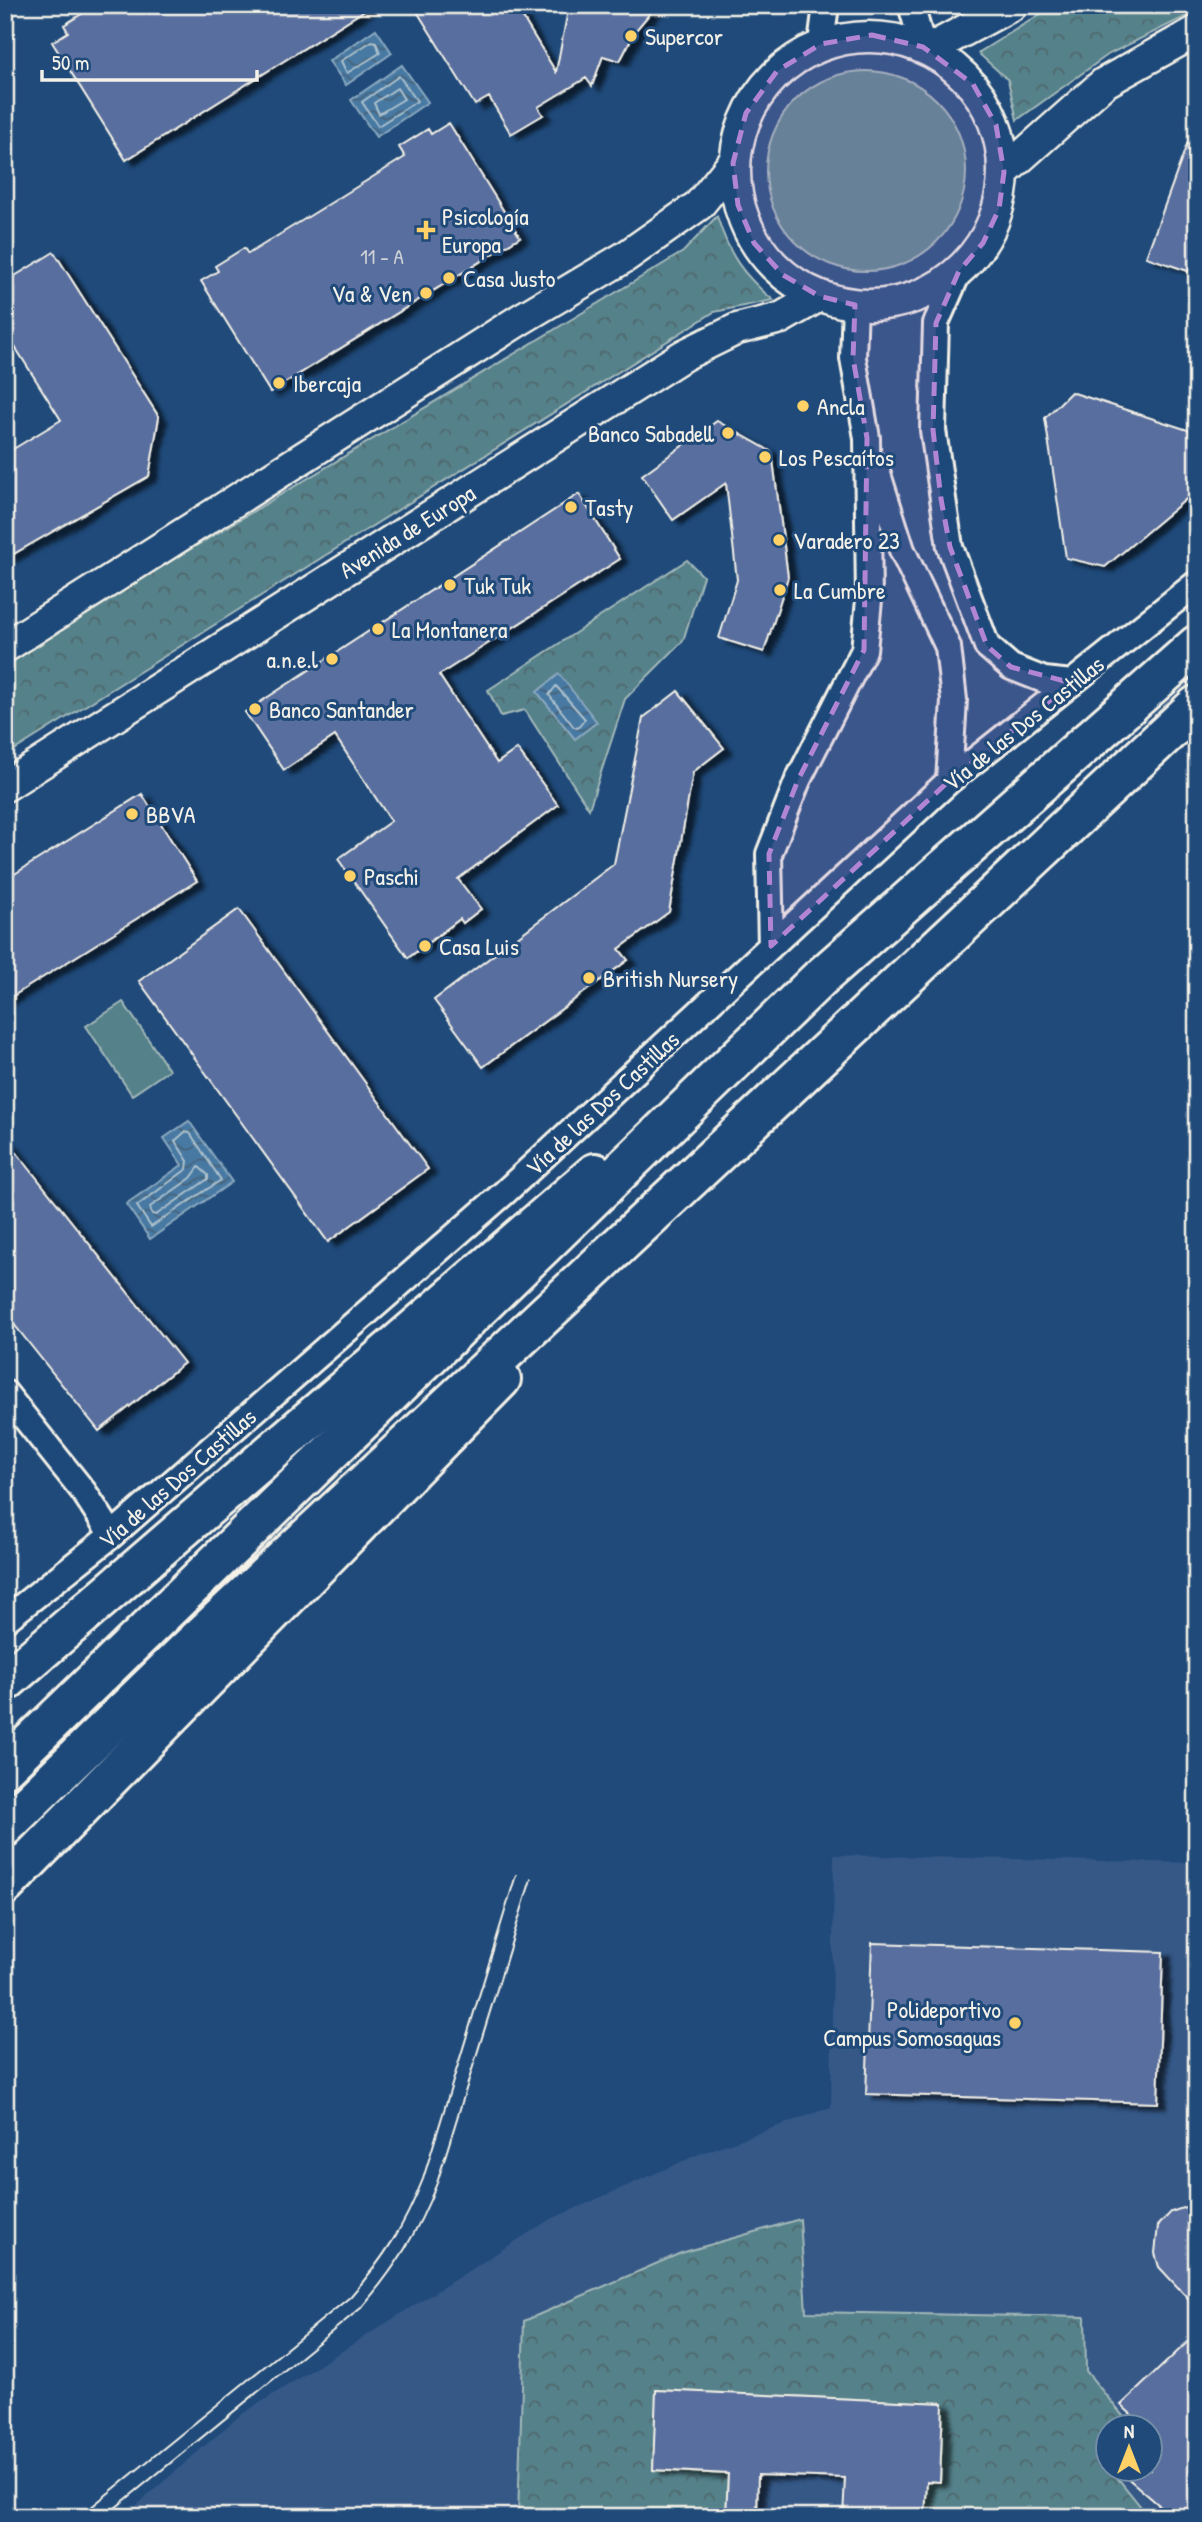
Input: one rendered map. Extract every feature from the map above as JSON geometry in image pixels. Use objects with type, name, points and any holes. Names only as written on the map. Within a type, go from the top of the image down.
[{"type":"highway","points":[[5,1682],[819,979],[1197,645]]},
{"type":"highway","points":[[5,1826],[194,1643],[1197,705]]},
{"type":"highway","points":[[5,1767],[819,979]]},
{"type":"highway","points":[[5,1885],[783,1091]]},
{"type":"street","points":[[821,44],[826,5]]},
{"type":"street","points":[[911,5],[925,49]]},
{"type":"street","points":[[925,49],[1013,5]]},
{"type":"street","points":[[1004,172],[1104,83],[1197,31]]},
{"type":"street","points":[[872,35],[925,49],[973,84],[996,125],[1004,172],[999,209],[983,243],[959,271],[928,292],[892,303],[855,305],[819,296],[783,275],[754,243],[738,205],[733,163],[746,113],[777,71],[821,44],[872,35]]},
{"type":"street","points":[[5,647],[521,319],[625,257],[699,205],[733,163]]},
{"type":"street","points":[[959,271],[936,323],[935,337],[933,430],[950,547],[987,646],[1011,667],[1044,680],[1072,683]]},
{"type":"street","name":"Avenida de Europa","points":[[5,786],[684,355],[737,328],[781,318],[819,296]]},
{"type":"street","points":[[855,305],[853,358],[867,438],[902,550],[948,647],[954,700],[949,781]]},
{"type":"street","points":[[771,946],[769,854],[798,780],[864,650],[869,600],[867,438]]},
{"type":"street","name":"Vía de las Dos Castillas","points":[[5,1620],[112,1535],[504,1193],[949,781],[1197,583]]},
{"type":"street","points":[[5,1393],[84,1492],[112,1535]]},
{"type":"highlighted area","points":[[872,35],[923,47],[973,84],[996,125],[1004,172],[999,209],[983,243],[959,271],[936,323],[933,430],[941,499],[950,547],[987,646],[1011,667],[1072,683],[949,781],[771,946],[769,854],[798,780],[864,650],[867,438],[853,358],[855,305],[819,296],[783,275],[754,243],[738,205],[733,163],[746,113],[777,71],[821,44]]},
{"type":"shaded area","points":[[834,1855],[1197,1863],[1197,2517],[123,2517],[239,2416],[549,2220],[699,2154],[831,2107]]},
{"type":"green space","points":[[842,5],[897,5],[900,13],[841,9]]},
{"type":"green space","points":[[1055,5],[1197,5],[1197,11],[1109,54],[1017,120],[1008,80],[978,53]]},
{"type":"green space","points":[[866,71],[904,78],[937,100],[959,133],[966,171],[959,209],[937,242],[904,264],[866,271],[828,264],[795,242],[773,209],[766,171],[773,133],[795,100],[828,78]]},
{"type":"green space","points":[[717,216],[726,242],[738,263],[773,300],[714,312],[5,756],[5,661],[683,252]]},
{"type":"green space","points":[[687,560],[703,576],[683,641],[625,699],[589,809],[525,710],[501,716],[488,690]]},
{"type":"green space","points":[[123,1002],[169,1070],[132,1095],[86,1026]]},
{"type":"green space","points":[[800,2219],[806,2312],[1085,2317],[1086,2371],[1121,2414],[1094,2414],[1094,2484],[1123,2484],[1149,2517],[925,2517],[926,2493],[913,2481],[939,2482],[942,2403],[657,2390],[653,2470],[728,2474],[726,2517],[518,2517],[524,2321],[681,2253]]},
{"type":"water","points":[[376,29],[392,53],[346,85],[329,61]]},
{"type":"water","points":[[402,65],[428,102],[376,137],[351,100]]},
{"type":"water","points":[[559,674],[597,722],[575,739],[537,692]]},
{"type":"water","points":[[189,1121],[232,1182],[150,1239],[126,1204],[182,1165],[164,1138]]},
{"type":"building","points":[[96,5],[373,5],[126,160],[52,42],[68,32],[64,25]]},
{"type":"building","points":[[413,5],[515,5],[556,72],[569,5],[657,5],[636,30],[620,61],[603,56],[592,86],[586,78],[538,107],[543,115],[511,134],[489,97],[475,105]]},
{"type":"building","points":[[449,123],[520,237],[270,392],[201,281],[218,271],[215,266],[244,248],[248,254],[405,157],[399,147],[428,129],[431,134]]},
{"type":"building","points":[[1194,125],[1197,125],[1197,274],[1146,257]]},
{"type":"building","points":[[54,252],[159,417],[149,476],[5,559],[5,454],[61,420],[5,331],[5,282]]},
{"type":"building","points":[[1071,392],[1197,433],[1197,490],[1105,567],[1066,558],[1045,418]]},
{"type":"building","points":[[717,421],[772,452],[788,577],[764,652],[719,638],[737,580],[726,483],[673,520],[642,475]]},
{"type":"building","points":[[579,494],[620,559],[439,675],[497,763],[517,749],[558,805],[458,879],[481,909],[463,923],[460,919],[408,958],[338,859],[391,821],[335,736],[284,770],[245,712]]},
{"type":"building","points":[[678,691],[724,748],[693,772],[669,912],[619,949],[628,960],[483,1067],[434,1000],[614,864],[643,718]]},
{"type":"building","points":[[142,794],[197,881],[5,1001],[5,880]]},
{"type":"building","points":[[239,909],[428,1169],[328,1242],[139,981]]},
{"type":"building","points":[[5,1138],[184,1363],[99,1431],[5,1313]]},
{"type":"building","name":"Polideportivo Campus Somosaguas","points":[[872,1943],[1163,1952],[1158,2103],[866,2094]]},
{"type":"building","points":[[1197,2203],[1197,2308],[1159,2267],[1155,2253],[1158,2226],[1171,2212]]},
{"type":"building","points":[[1197,2333],[1197,2517],[1173,2517],[1134,2484],[1164,2484],[1164,2414],[1131,2414],[1121,2405]]},
{"type":"building","points":[[656,2390],[943,2403],[940,2482],[927,2481],[925,2517],[843,2517],[845,2478],[758,2475],[757,2517],[726,2517],[728,2474],[653,2470]]},
{"type":"tram line","points":[[79,2517],[350,2297],[383,2255],[401,2227],[423,2179],[516,1875]]},
{"type":"tram line","points":[[104,2517],[361,2308],[395,2264],[422,2218],[437,2183],[531,1879]]},
{"type":"place","name":"Supercor","points":[[631,36]]},
{"type":"place","name":"Psicología Europa","points":[[426,230]]},
{"type":"place","name":"Casa Justo","points":[[449,278]]},
{"type":"place","name":"Va & Ven","points":[[426,293]]},
{"type":"place","name":"Ibercaja","points":[[279,383]]},
{"type":"place","name":"Ancla","points":[[803,406]]},
{"type":"place","name":"Banco Sabadell","points":[[728,433]]},
{"type":"place","name":"Los Pescaítos","points":[[765,457]]},
{"type":"place","name":"Tasty","points":[[571,507]]},
{"type":"place","name":"Varadero 23","points":[[779,540]]},
{"type":"place","name":"Tuk Tuk","points":[[450,585]]},
{"type":"place","name":"La Cumbre","points":[[780,590]]},
{"type":"place","name":"La Montanera","points":[[378,629]]},
{"type":"place","name":"a.n.e.l","points":[[332,659]]},
{"type":"place","name":"Banco Santander","points":[[255,709]]},
{"type":"place","name":"BBVA","points":[[132,814]]},
{"type":"place","name":"Paschi","points":[[350,876]]},
{"type":"place","name":"Casa Luis","points":[[425,946]]},
{"type":"place","name":"British Nursery","points":[[589,978]]},
{"type":"place","name":"Polideportivo Campus Somosaguas","points":[[1015,2023]]}]
